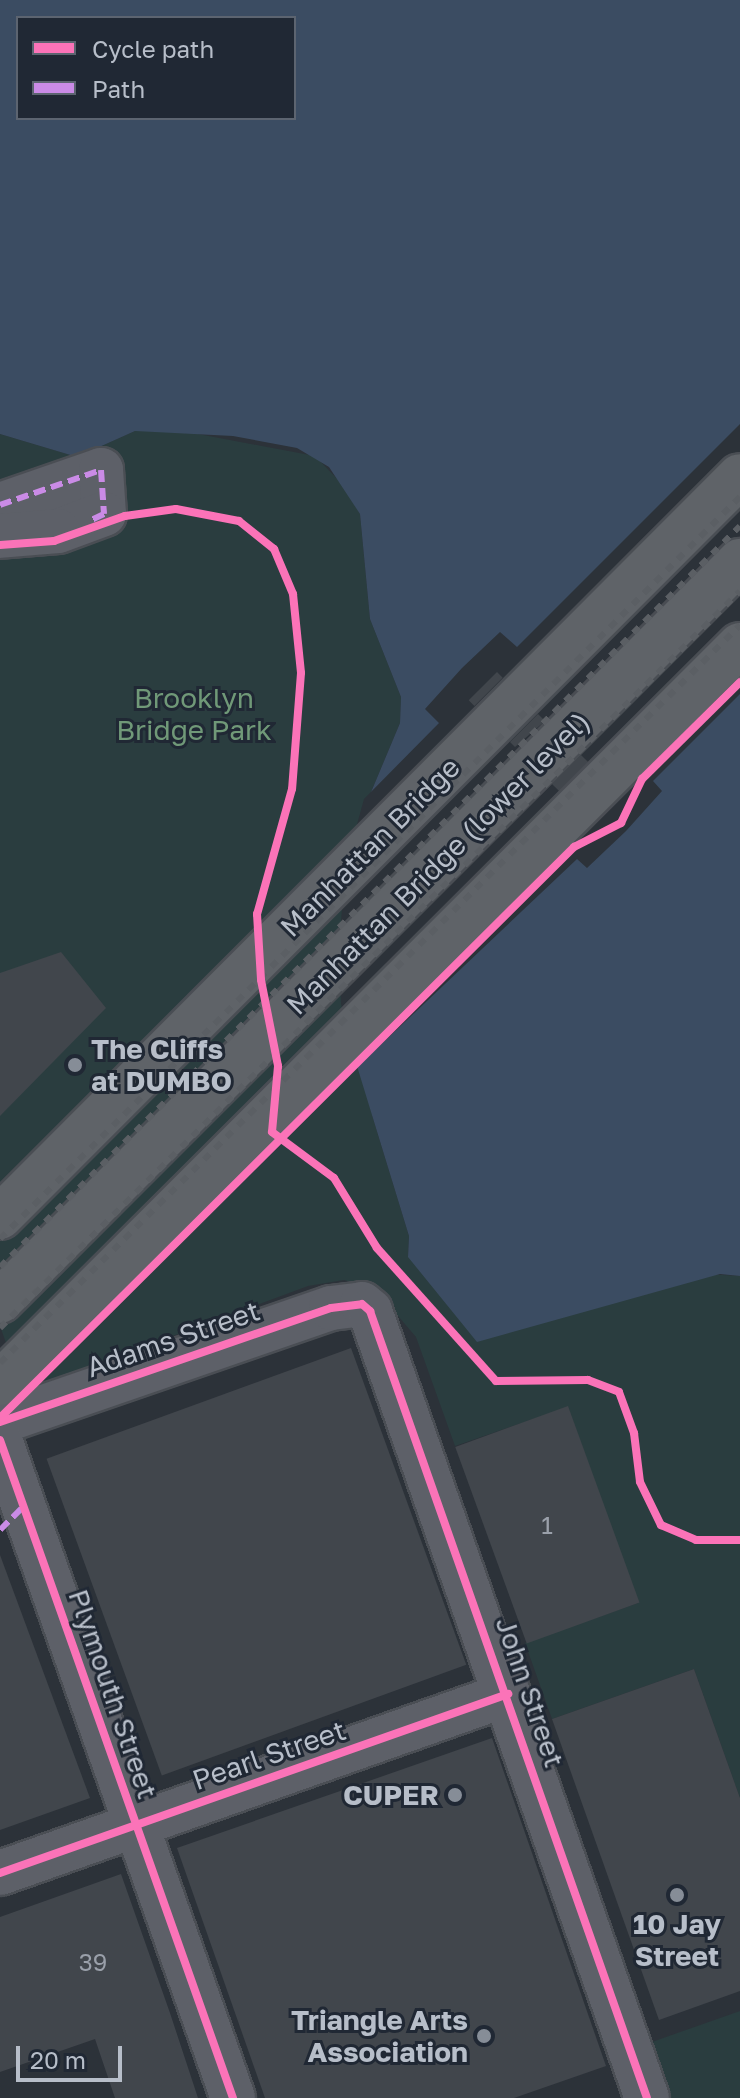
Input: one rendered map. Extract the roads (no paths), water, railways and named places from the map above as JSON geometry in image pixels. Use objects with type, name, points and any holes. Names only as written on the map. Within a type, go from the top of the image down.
[{"type":"main road","name":"Manhattan Bridge","points":[[0,1217],[740,476]]},
{"type":"main road","name":"Manhattan Bridge (lower level)","points":[[0,1301],[740,561]]},
{"type":"main road","points":[[0,1383],[740,645]]},
{"type":"street","points":[[0,505],[101,470],[104,514],[58,531],[0,536]]},
{"type":"street","name":"Adams Street","points":[[0,1422],[331,1308],[362,1304]]},
{"type":"street","name":"John Street","points":[[362,1304],[386,1353],[508,1694],[644,2097]]},
{"type":"street","name":"Plymouth Street","points":[[0,1440],[12,1518],[136,1825],[233,2098]]},
{"type":"street","name":"Pearl Street","points":[[0,1873],[508,1694]]},
{"type":"water","points":[[0,0],[740,0],[740,1276],[720,1274],[477,1342],[408,1257],[409,1236],[353,1053],[369,797],[400,723],[401,697],[370,619],[360,514],[329,467],[297,448],[233,436],[135,431],[77,457],[0,434]]},
{"type":"railway","points":[[0,1239],[740,497]]},
{"type":"railway","points":[[0,1267],[740,526]]},
{"type":"railway","points":[[0,1328],[740,591]]},
{"type":"railway","points":[[0,1363],[740,625]]},
{"type":"place","name":"The Cliffs at DUMBO","points":[[75,1065]]},
{"type":"place","name":"CUPER","points":[[455,1795]]},
{"type":"place","name":"10 Jay Street","points":[[677,1895]]},
{"type":"place","name":"Triangle Arts Association","points":[[484,2036]]},
{"type":"park label","name":"Brooklyn Bridge Park","points":[[194,714]]}]
